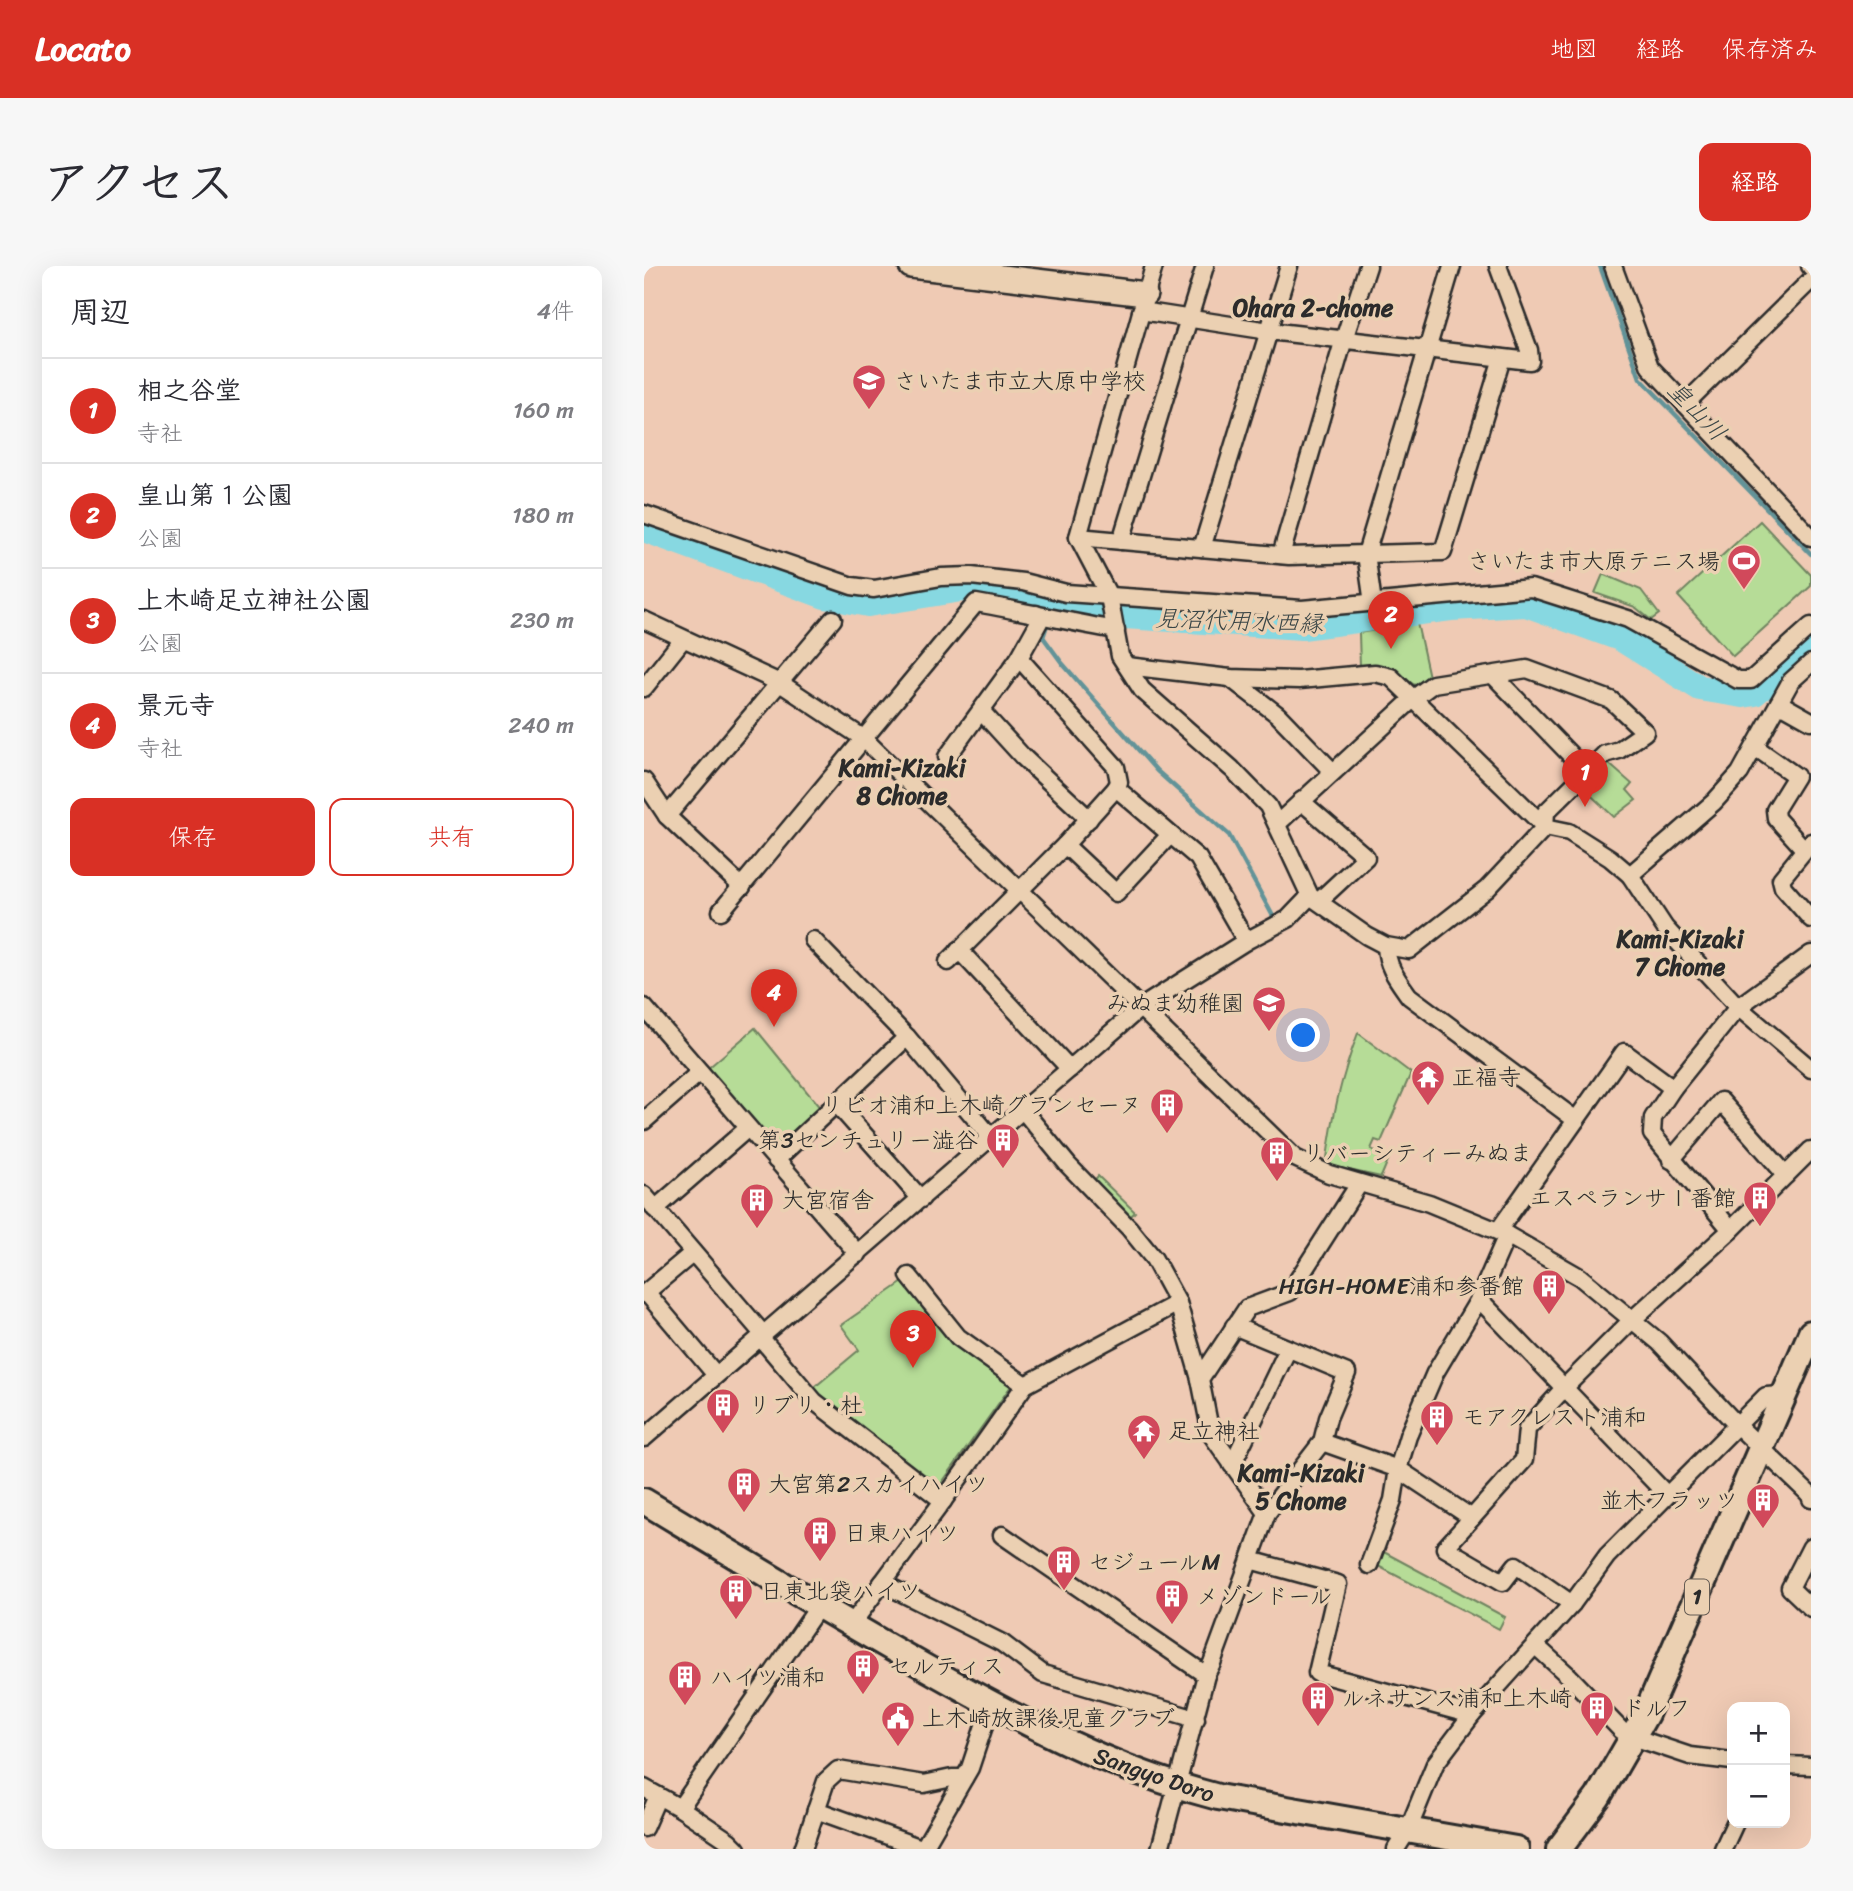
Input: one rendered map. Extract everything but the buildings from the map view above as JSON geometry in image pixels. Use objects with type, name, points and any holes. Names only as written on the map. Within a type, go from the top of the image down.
[{"type":"main road","name":"1","points":[[1559,1849],[1598,1797],[1633,1737],[1667,1669],[1810,1337]]},
{"type":"main road","name":"Sangyo Doro","points":[[644,1501],[991,1705],[1079,1749],[1175,1786],[1402,1840],[1516,1849]]},
{"type":"street","points":[[911,266],[1143,303],[1189,319],[1269,331],[1530,361],[1529,350],[1498,266]]},
{"type":"street","points":[[1154,266],[1078,537],[1110,596],[1120,656],[1142,690],[1232,769],[1268,806],[1277,824],[1315,898],[1367,936],[1386,946],[1409,950],[1487,890],[1545,827],[1546,812],[1605,754],[1619,750],[1645,732],[1611,700],[1527,669],[1433,684],[1332,771],[1277,824]]},
{"type":"street","points":[[1121,541],[1205,266]]},
{"type":"street","points":[[1202,548],[1289,266]]},
{"type":"street","points":[[1281,555],[1368,266]]},
{"type":"street","points":[[1373,603],[1366,554],[1425,348],[1452,266]]},
{"type":"street","points":[[1613,266],[1650,367],[1811,537]]},
{"type":"street","points":[[1685,404],[1811,280]]},
{"type":"street","points":[[1078,537],[1281,555],[1443,552],[1502,358]]},
{"type":"street","points":[[644,514],[852,586],[874,589],[941,577],[971,576],[1023,582],[1066,593],[1303,609],[1531,588],[1628,619],[1738,680],[1751,680],[1811,626]]},
{"type":"street","points":[[721,911],[976,603],[1116,630]]},
{"type":"street","points":[[947,757],[1019,658],[1039,622],[1036,614]]},
{"type":"street","points":[[667,816],[833,619]]},
{"type":"street","points":[[644,620],[780,683],[863,738],[1295,1158],[1329,1174],[1429,1203],[1502,1233],[1580,1277],[1659,1342],[1811,1499]]},
{"type":"street","points":[[644,688],[683,639]]},
{"type":"street","points":[[1019,658],[1116,767],[1119,782],[1065,845],[953,956],[1070,1069]]},
{"type":"street","points":[[1630,875],[1714,802],[1740,773],[1791,681],[1811,663]]},
{"type":"street","points":[[1127,666],[1230,678],[1299,680],[1375,673],[1391,677],[1545,827],[1569,832],[1610,858],[1630,875],[1665,928],[1738,1007],[1811,1069]]},
{"type":"street","points":[[1493,675],[1587,772]]},
{"type":"street","points":[[1230,678],[1278,715],[1332,771]]},
{"type":"street","points":[[1779,703],[1811,721]]},
{"type":"street","points":[[981,711],[1023,757],[1089,818]]},
{"type":"street","points":[[1755,747],[1796,776],[1775,810],[1776,818],[1808,846],[1781,880],[1783,887],[1811,919]]},
{"type":"street","points":[[644,781],[667,816],[742,887]]},
{"type":"street","points":[[1116,788],[1198,858],[1246,941]]},
{"type":"street","points":[[644,1438],[1140,1008],[1246,941],[1287,919],[1366,857],[1301,801]]},
{"type":"street","points":[[1065,845],[1116,893],[1170,835]]},
{"type":"street","points":[[813,940],[907,1037],[990,1136]]},
{"type":"street","points":[[1386,946],[1387,962],[1409,996],[1576,1120]]},
{"type":"street","points":[[1731,1230],[1652,1134],[1653,1118],[1673,1088],[1738,1007],[1811,954]]},
{"type":"street","points":[[644,1007],[858,1254]]},
{"type":"street","points":[[776,1160],[907,1037]]},
{"type":"street","points":[[1368,1564],[1393,1500],[1398,1469],[1408,1436],[1435,1373],[1479,1299],[1502,1233],[1624,1052],[1673,1088]]},
{"type":"street","points":[[644,1121],[700,1072]]},
{"type":"street","points":[[1671,1160],[1721,1101],[1786,1175]]},
{"type":"street","points":[[836,1103],[921,1199]]},
{"type":"street","points":[[1023,1110],[1068,1165],[1129,1228],[1154,1259],[1178,1303],[1200,1379],[1211,1434],[1267,1513]]},
{"type":"street","points":[[655,1209],[748,1128]]},
{"type":"street","points":[[1572,1604],[1516,1565],[1503,1583],[1446,1548],[1524,1460],[1527,1429],[1564,1387],[1632,1320],[1731,1230],[1811,1150]]},
{"type":"street","points":[[1200,1379],[1247,1308],[1290,1292],[1359,1184]]},
{"type":"street","points":[[644,1195],[814,1401],[943,1500]]},
{"type":"street","points":[[693,1253],[645,1293],[716,1375]]},
{"type":"street","points":[[909,1276],[958,1337],[1025,1385]]},
{"type":"street","points":[[1479,1299],[1667,1495]]},
{"type":"street","points":[[851,1625],[1025,1385],[1178,1303]]},
{"type":"street","points":[[1160,1849],[1206,1675],[1213,1663],[1267,1513],[1322,1442],[1328,1418],[1347,1373],[1234,1326]]},
{"type":"street","points":[[1232,1465],[1288,1349]]},
{"type":"street","points":[[1402,1840],[1435,1764],[1472,1715],[1572,1604],[1607,1556],[1766,1396],[1783,1395]]},
{"type":"street","points":[[1322,1442],[1398,1469],[1472,1518]]},
{"type":"street","points":[[1002,1535],[1206,1675]]},
{"type":"street","points":[[1811,1547],[1790,1588],[1811,1608]]},
{"type":"street","points":[[1250,1560],[1338,1584],[1317,1673],[1472,1715]]},
{"type":"street","points":[[882,1583],[1002,1643],[1043,1674],[1196,1719]]},
{"type":"street","points":[[680,1808],[819,1606]]},
{"type":"street","points":[[1536,1646],[1621,1730],[1633,1737],[1690,1756],[1727,1760]]},
{"type":"street","points":[[816,1810],[923,1849],[970,1768],[991,1705]]},
{"type":"street","points":[[1790,1765],[1811,1766]]},
{"type":"street","points":[[803,1849],[826,1781],[838,1770],[924,1784],[964,1777]]},
{"type":"street","points":[[644,1828],[651,1792],[680,1808],[737,1849]]},
{"type":"street","points":[[1723,1849],[1733,1828]]},
{"type":"green space","name":"さいたま市大原テニス場","points":[[1760,521],[1811,575],[1811,586],[1733,656],[1678,596]]},
{"type":"green space","points":[[1603,574],[1641,590],[1659,614],[1651,620],[1635,607],[1595,593]]},
{"type":"green space","points":[[1417,623],[1429,677],[1419,686],[1387,666],[1360,666],[1359,633]]},
{"type":"green space","points":[[1604,762],[1632,784],[1627,790],[1636,800],[1614,817],[1581,786]]},
{"type":"green space","points":[[755,1028],[821,1109],[780,1151],[774,1150],[706,1070]]},
{"type":"green space","points":[[1358,1033],[1411,1073],[1381,1142],[1375,1140],[1371,1149],[1389,1158],[1381,1177],[1326,1165],[1338,1098]]},
{"type":"green space","points":[[1098,1176],[1135,1212],[1127,1220],[1091,1184]]},
{"type":"green space","points":[[903,1282],[952,1339],[1011,1386],[938,1488],[810,1391],[859,1350],[841,1325]]},
{"type":"green space","points":[[1382,1551],[1505,1617],[1499,1629],[1376,1565]]},
{"type":"waterway","name":"皇山川","points":[[1600,266],[1640,378],[1811,554]]},
{"type":"waterway","name":"見沼代用水西縁","points":[[644,529],[825,596],[868,604],[961,589],[997,593],[1092,614],[1302,627],[1451,608],[1526,604],[1620,638],[1700,688],[1743,695],[1755,693],[1811,645]]},
{"type":"waterway","points":[[1053,607],[1043,637],[1062,663],[1157,771],[1229,835],[1274,918]]},
{"type":"place","name":"さいたま市立大原中学校","points":[[869,411]]},
{"type":"place","name":"さいたま市大原テニス場","points":[[1744,591]]},
{"type":"place","name":"皇山第１公園","points":[[1391,649]]},
{"type":"place","name":"相之谷堂","points":[[1585,807]]},
{"type":"place","name":"景元寺","points":[[774,1027]]},
{"type":"place","name":"みぬま幼稚園","points":[[1269,1033]]},
{"type":"place","name":"正福寺","points":[[1428,1107]]},
{"type":"place","name":"リビオ浦和上木崎グランセーヌ","points":[[1167,1135]]},
{"type":"place","name":"第3センチュリー澁谷","points":[[1003,1170]]},
{"type":"place","name":"リバーシティーみぬま","points":[[1277,1183]]},
{"type":"place","name":"エスペランサⅠ番館","points":[[1760,1228]]},
{"type":"place","name":"大宮宿舎","points":[[757,1230]]},
{"type":"place","name":"HIGH-HOME浦和参番館","points":[[1549,1316]]},
{"type":"place","name":"上木崎足立神社公園","points":[[913,1368]]},
{"type":"place","name":"リブリ・杜","points":[[723,1435]]},
{"type":"place","name":"モアクレスト浦和","points":[[1437,1447]]},
{"type":"place","name":"足立神社","points":[[1144,1461]]},
{"type":"place","name":"大宮第2スカイハイツ","points":[[744,1514]]},
{"type":"place","name":"並木フラッツ","points":[[1763,1530]]},
{"type":"place","name":"日東ハイツ","points":[[820,1563]]},
{"type":"place","name":"セジュールM","points":[[1064,1592]]},
{"type":"place","name":"日東北袋ハイツ","points":[[736,1621]]},
{"type":"place","name":"メゾンドール","points":[[1172,1626]]},
{"type":"place","name":"セルティス","points":[[863,1696]]},
{"type":"place","name":"ハイツ浦和","points":[[685,1707]]},
{"type":"place","name":"ルネサンス浦和上木崎","points":[[1318,1728]]},
{"type":"place","name":"ドルフ","points":[[1597,1738]]},
{"type":"place","name":"上木崎放課後児童クラブ","points":[[898,1748]]},
{"type":"district","name":"Ohara 2-chome","points":[[1313,308]]},
{"type":"district","name":"Kami-Kizaki 8 Chome","points":[[902,782]]},
{"type":"district","name":"Kami-Kizaki 7 Chome","points":[[1680,953]]},
{"type":"district","name":"Kami-Kizaki 5 Chome","points":[[1301,1487]]}]
